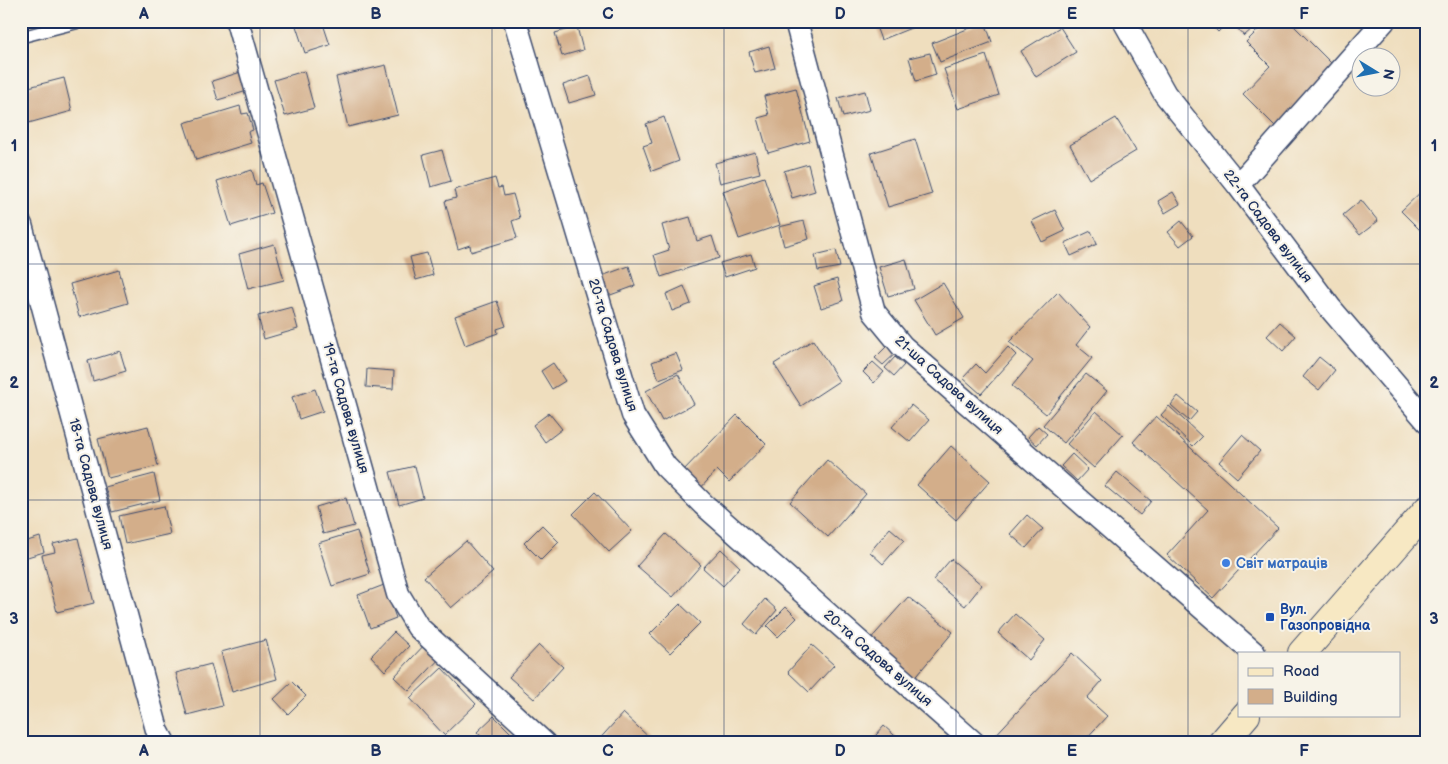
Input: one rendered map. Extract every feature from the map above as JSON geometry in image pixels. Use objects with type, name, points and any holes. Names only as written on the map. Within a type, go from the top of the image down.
[{"type":"main road","points":[[1303,652],[1426,514]]},
{"type":"main road","points":[[1222,743],[1245,716]]},
{"type":"street","name":"19-та Садова вулиця","points":[[237,21],[398,594],[418,627],[544,743]]},
{"type":"street","name":"20-та Садова вулиця","points":[[515,21],[633,415],[665,466],[703,504],[974,743]]},
{"type":"street","name":"21-ша Садова вулиця","points":[[796,21],[874,312],[902,346],[1253,652]]},
{"type":"street","name":"22-га Садова вулиця","points":[[1124,21],[1165,94],[1238,185],[1331,310],[1427,421]]},
{"type":"street","points":[[1238,185],[1384,21]]},
{"type":"street","name":"18-та Садова вулиця","points":[[21,225],[155,721],[164,743]]},
{"type":"lane","points":[[21,37],[83,21]]},
{"type":"path","points":[[1423,570],[1427,574]]},
{"type":"building","points":[[300,21],[322,21],[330,45],[305,53],[295,23]]},
{"type":"building","points":[[874,21],[914,21],[916,26],[881,40]]},
{"type":"building","points":[[1208,21],[1229,21],[1218,32]]},
{"type":"building","points":[[1231,21],[1261,21],[1244,36]]},
{"type":"building","points":[[1267,21],[1289,21],[1335,67],[1276,127],[1243,94],[1270,66],[1246,42]]},
{"type":"building","points":[[985,22],[992,42],[940,62],[932,43]]},
{"type":"building","points":[[577,27],[583,50],[562,56],[555,33]]},
{"type":"building","points":[[1060,27],[1076,52],[1036,77],[1021,51]]},
{"type":"building","points":[[769,46],[775,68],[755,73],[749,52]]},
{"type":"building","points":[[930,53],[936,75],[916,81],[909,58]]},
{"type":"building","points":[[986,55],[999,95],[958,109],[944,69]]},
{"type":"building","points":[[386,65],[398,115],[348,127],[336,77]]},
{"type":"building","points":[[304,71],[314,108],[285,116],[274,80]]},
{"type":"building","points":[[241,72],[247,91],[218,100],[212,81]]},
{"type":"building","points":[[590,76],[596,95],[569,103],[563,85]]},
{"type":"building","points":[[64,78],[72,111],[25,124],[21,110],[21,89]]},
{"type":"building","points":[[796,88],[810,141],[768,153],[758,118],[769,115],[764,96]]},
{"type":"building","points":[[865,91],[870,110],[843,117],[838,98]]},
{"type":"building","points":[[240,106],[242,114],[248,113],[253,130],[248,132],[251,143],[196,160],[184,123]]},
{"type":"building","points":[[664,117],[679,161],[652,171],[643,146],[652,143],[646,124]]},
{"type":"building","points":[[1116,118],[1136,151],[1089,179],[1070,145]]},
{"type":"building","points":[[915,139],[932,194],[888,207],[871,153]]},
{"type":"building","points":[[442,150],[451,181],[431,187],[423,155]]},
{"type":"building","points":[[755,152],[760,173],[720,183],[715,163]]},
{"type":"building","points":[[808,164],[815,191],[792,198],[784,171]]},
{"type":"building","points":[[252,170],[256,185],[262,183],[272,213],[231,226],[217,181]]},
{"type":"building","points":[[764,177],[780,225],[739,239],[723,191]]},
{"type":"building","points":[[495,178],[498,188],[502,187],[504,196],[513,194],[520,218],[512,221],[517,238],[471,252],[470,245],[458,249],[445,201],[456,198],[454,190]]},
{"type":"building","points":[[1427,186],[1427,237],[1401,211]]},
{"type":"building","points":[[1173,192],[1180,204],[1165,213],[1158,201]]},
{"type":"building","points":[[1361,200],[1378,221],[1360,235],[1343,215]]},
{"type":"building","points":[[1055,210],[1065,231],[1042,242],[1032,221]]},
{"type":"building","points":[[690,217],[697,241],[712,236],[719,258],[661,277],[654,255],[669,250],[662,225]]},
{"type":"building","points":[[804,221],[809,239],[784,246],[779,227]]},
{"type":"building","points":[[1181,221],[1193,236],[1180,246],[1168,232]]},
{"type":"building","points":[[1091,231],[1097,244],[1071,256],[1065,243]]},
{"type":"building","points":[[274,244],[284,280],[248,289],[239,254]]},
{"type":"building","points":[[836,250],[840,267],[818,271],[815,255]]},
{"type":"building","points":[[427,253],[433,275],[416,280],[410,257]]},
{"type":"building","points":[[751,254],[755,267],[725,277],[720,263]]},
{"type":"building","points":[[906,259],[914,289],[888,296],[879,267]]},
{"type":"building","points":[[629,266],[635,286],[605,297],[599,277]]},
{"type":"building","points":[[119,270],[128,303],[79,317],[70,284]]},
{"type":"building","points":[[837,279],[843,301],[821,308],[814,286]]},
{"type":"building","points":[[943,283],[964,318],[935,335],[914,300]]},
{"type":"building","points":[[684,286],[691,304],[672,311],[666,294]]},
{"type":"building","points":[[1058,292],[1090,327],[1076,345],[1092,358],[1046,414],[1012,386],[1033,361],[1009,342]]},
{"type":"building","points":[[497,301],[506,326],[497,329],[498,333],[465,345],[455,316]]},
{"type":"building","points":[[292,307],[298,329],[264,339],[258,316]]},
{"type":"building","points":[[1280,322],[1296,336],[1283,351],[1267,336]]},
{"type":"building","points":[[813,340],[839,381],[801,406],[774,364]]},
{"type":"building","points":[[889,344],[897,352],[883,365],[875,358]]},
{"type":"building","points":[[1008,347],[1016,355],[981,394],[963,378],[976,364],[985,373]]},
{"type":"building","points":[[120,351],[126,371],[93,381],[88,361]]},
{"type":"building","points":[[676,353],[683,370],[659,379],[652,362]]},
{"type":"building","points":[[895,357],[904,365],[894,376],[885,368]]},
{"type":"building","points":[[1319,357],[1335,370],[1319,390],[1303,377]]},
{"type":"building","points":[[873,362],[884,372],[874,383],[863,372]]},
{"type":"building","points":[[553,363],[565,381],[552,389],[541,371]]},
{"type":"building","points":[[367,369],[394,371],[393,389],[366,387]]},
{"type":"building","points":[[678,374],[694,404],[662,421],[646,391]]},
{"type":"building","points":[[1086,374],[1107,391],[1064,443],[1043,425]]},
{"type":"building","points":[[315,389],[323,411],[299,419],[292,397]]},
{"type":"building","points":[[1178,396],[1197,412],[1189,421],[1171,405]]},
{"type":"building","points":[[911,405],[929,420],[910,442],[892,427]]},
{"type":"building","points":[[1169,406],[1202,437],[1193,446],[1161,415]]},
{"type":"building","points":[[1096,411],[1123,435],[1094,468],[1067,444]]},
{"type":"building","points":[[549,413],[562,429],[545,442],[533,425]]},
{"type":"building","points":[[737,415],[766,444],[729,482],[717,470],[699,490],[681,473]]},
{"type":"building","points":[[1156,416],[1278,528],[1213,598],[1167,555],[1208,510],[1133,442]]},
{"type":"building","points":[[148,426],[158,466],[108,478],[98,439]]},
{"type":"building","points":[[1038,426],[1047,434],[1037,445],[1028,437]]},
{"type":"building","points":[[1242,435],[1260,451],[1237,478],[1219,462]]},
{"type":"building","points":[[951,446],[990,481],[956,520],[917,485]]},
{"type":"building","points":[[1072,454],[1088,469],[1077,481],[1061,466]]},
{"type":"building","points":[[827,460],[866,494],[828,537],[790,502]]},
{"type":"building","points":[[415,466],[423,498],[399,505],[390,472]]},
{"type":"building","points":[[1117,472],[1151,501],[1140,515],[1105,486]]},
{"type":"building","points":[[154,474],[160,500],[112,512],[105,487]]},
{"type":"building","points":[[595,492],[632,531],[609,552],[573,514]]},
{"type":"building","points":[[346,498],[354,526],[323,534],[316,507]]},
{"type":"building","points":[[164,506],[170,534],[125,544],[119,516]]},
{"type":"building","points":[[1027,515],[1043,529],[1026,548],[1010,534]]},
{"type":"building","points":[[542,525],[559,542],[541,560],[524,543]]},
{"type":"building","points":[[890,528],[904,540],[883,564],[870,552]]},
{"type":"building","points":[[357,531],[370,574],[332,586],[318,543]]},
{"type":"building","points":[[666,534],[701,565],[673,597],[637,566]]},
{"type":"building","points":[[40,537],[44,552],[24,558],[21,543]]},
{"type":"building","points":[[78,538],[94,603],[57,612],[42,555],[55,552],[53,544]]},
{"type":"building","points":[[466,541],[493,572],[451,608],[424,577]]},
{"type":"building","points":[[721,549],[740,567],[723,586],[703,568]]},
{"type":"building","points":[[951,559],[982,585],[965,606],[933,580]]},
{"type":"building","points":[[384,585],[396,618],[370,628],[358,595]]},
{"type":"building","points":[[908,597],[953,632],[912,681],[868,642]]},
{"type":"building","points":[[765,599],[777,610],[756,635],[744,624]]},
{"type":"building","points":[[680,604],[700,623],[670,653],[650,634]]},
{"type":"building","points":[[786,607],[797,618],[778,637],[767,626]]},
{"type":"building","points":[[1015,614],[1045,640],[1029,660],[998,633]]},
{"type":"building","points":[[394,632],[409,646],[385,671],[371,656]]},
{"type":"building","points":[[266,640],[277,679],[232,692],[221,652]]},
{"type":"building","points":[[428,641],[443,655],[409,691],[394,677]]},
{"type":"building","points":[[539,645],[563,667],[534,699],[509,677]]},
{"type":"building","points":[[812,645],[834,665],[809,692],[788,672]]},
{"type":"building","points":[[1072,653],[1102,681],[1087,698],[1107,716],[1082,743],[994,743],[991,740]]},
{"type":"building","points":[[211,664],[222,706],[187,715],[176,673]]},
{"type":"building","points":[[442,668],[476,704],[444,735],[410,698]]},
{"type":"building","points":[[292,682],[306,696],[288,714],[274,699]]},
{"type":"building","points":[[623,713],[655,743],[596,743]]},
{"type":"building","points":[[494,716],[519,741],[518,743],[487,743],[477,732]]},
{"type":"building","points":[[884,726],[903,743],[869,743]]},
{"type":"place","name":"Світ матраців","points":[[1226,563]]},
{"type":"place","name":"Вул. Газопровідна","points":[[1270,617]]}]
